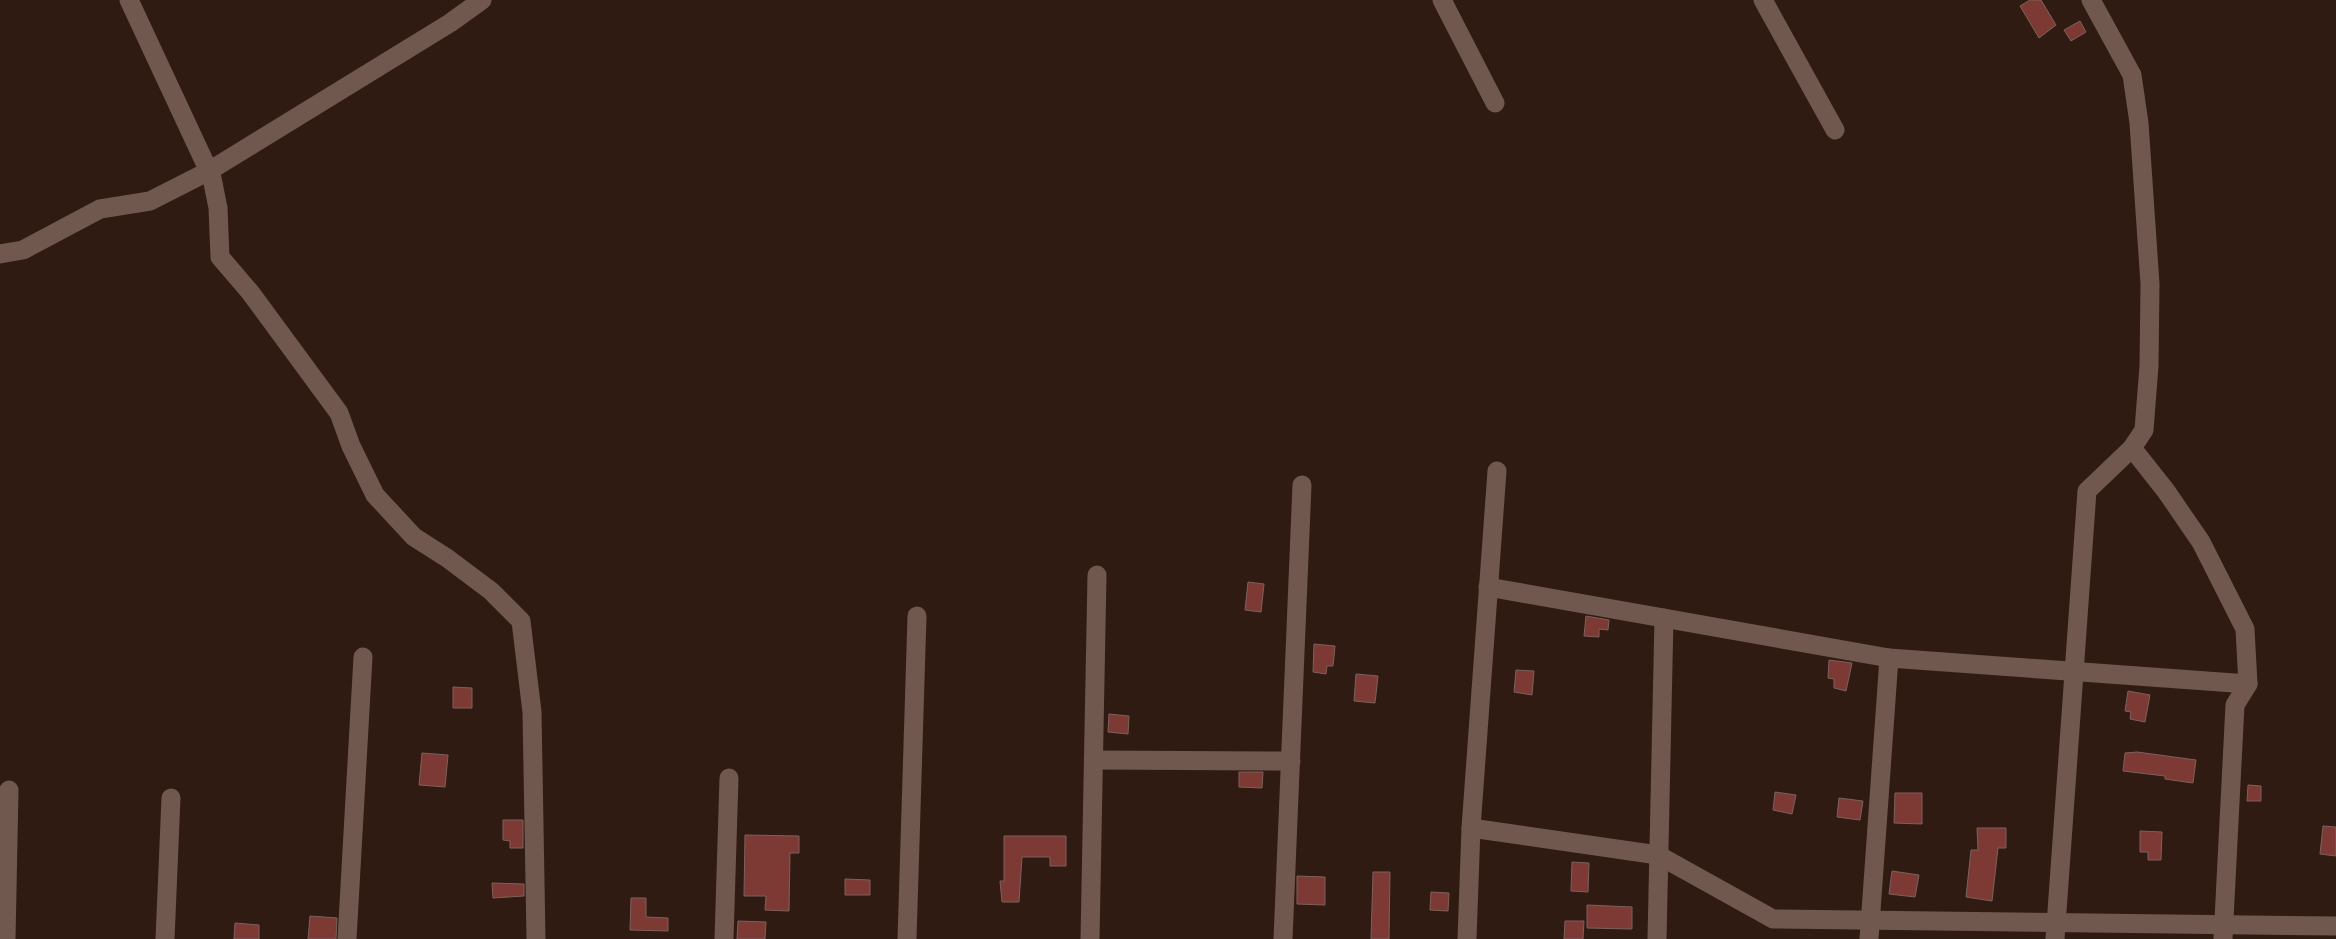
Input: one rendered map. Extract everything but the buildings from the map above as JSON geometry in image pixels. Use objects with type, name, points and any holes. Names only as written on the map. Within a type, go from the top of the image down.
[{"type":"street","points":[[129,0],[209,171],[218,208],[220,257],[250,292],[339,414],[350,446],[375,495],[414,537],[447,558],[492,591],[521,621],[532,712],[536,939]]},
{"type":"street","points":[[0,254],[23,250],[100,209],[150,201],[209,171],[450,22],[482,0]]},
{"type":"street","points":[[1442,0],[1495,103]]},
{"type":"street","points":[[1763,0],[1835,130]]},
{"type":"street","points":[[2055,931],[2087,491],[2132,448],[2144,430],[2149,366],[2150,284],[2139,123],[2132,75],[2091,0]]},
{"type":"street","points":[[2132,448],[2166,491],[2201,542],[2245,629],[2248,684],[2235,705],[2223,932]]},
{"type":"street","points":[[1467,939],[1471,828],[1497,471]]},
{"type":"street","points":[[1283,939],[1302,485]]},
{"type":"street","points":[[1090,939],[1097,575]]},
{"type":"street","points":[[1488,587],[1888,658],[2248,684]]},
{"type":"street","points":[[907,939],[917,616]]},
{"type":"street","points":[[1657,939],[1664,618]]},
{"type":"street","points":[[348,939],[363,657]]},
{"type":"street","points":[[1869,939],[1888,658]]},
{"type":"street","points":[[1094,760],[1291,761]]},
{"type":"street","points":[[724,939],[729,778]]},
{"type":"street","points":[[6,939],[9,790]]},
{"type":"street","points":[[165,939],[171,798]]},
{"type":"street","points":[[1471,828],[1658,855],[1773,919],[1870,920],[2055,931],[2223,932],[2336,926]]}]
